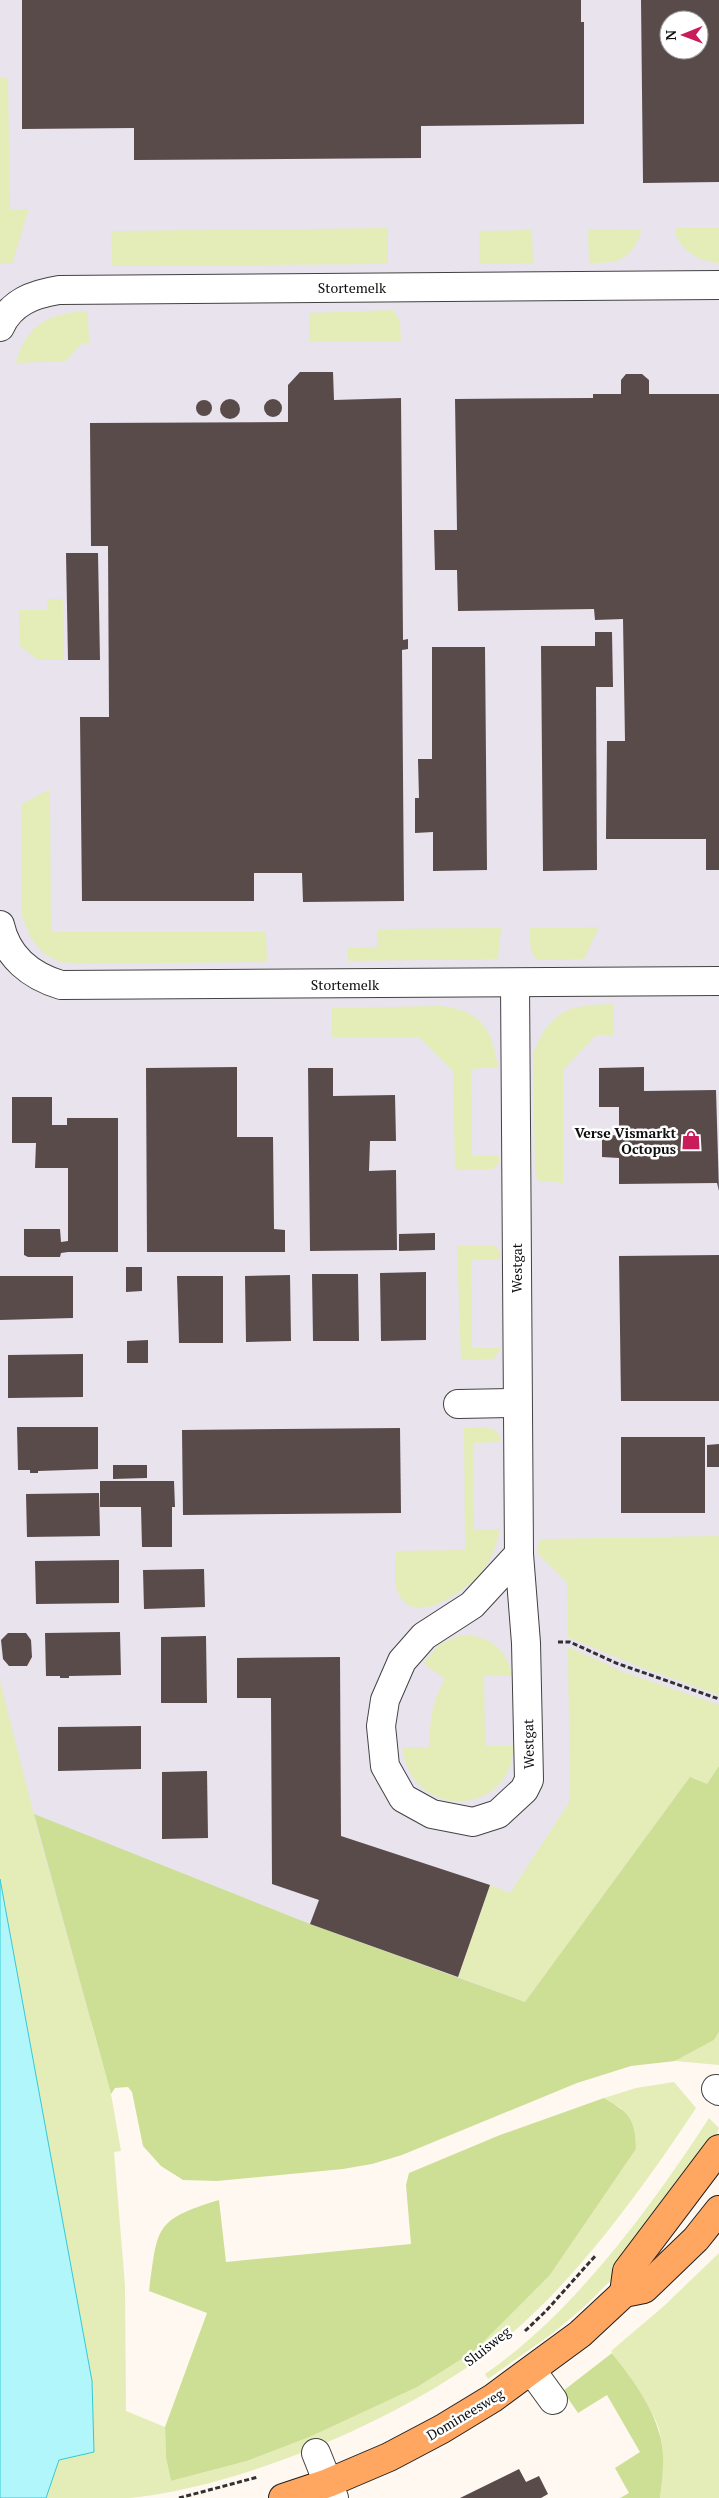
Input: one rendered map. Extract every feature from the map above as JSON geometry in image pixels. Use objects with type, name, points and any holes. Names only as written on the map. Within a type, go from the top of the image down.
[{"type":"main road","points":[[624,2293],[627,2271],[719,2149]]},
{"type":"main road","name":"Domineesweg","points":[[283,2498],[331,2490],[442,2429],[493,2398],[580,2334],[624,2293],[644,2289],[696,2239],[719,2210]]},
{"type":"street","name":"Stortemelk","points":[[0,327],[3,320],[19,303],[36,294],[59,290],[719,285]]},
{"type":"street","name":"Stortemelk","points":[[0,925],[12,954],[23,966],[46,980],[61,984],[515,983],[719,980]]},
{"type":"street","name":"Westgat","points":[[515,983],[519,1554],[526,1643],[529,1780],[524,1790],[498,1814],[472,1822],[432,1814],[403,1798],[385,1766],[381,1726],[385,1700],[402,1661],[424,1636],[472,1605],[519,1554]]},
{"type":"street","points":[[458,1404],[517,1403]]},
{"type":"street","points":[[532,2371],[553,2400]]},
{"type":"street","points":[[316,2453],[331,2490]]},
{"type":"path","points":[[570,1642],[616,1663],[719,1699]]},
{"type":"path","name":"Sluisweg","points":[[518,2336],[546,2311],[602,2248]]},
{"type":"path","points":[[179,2498],[262,2475]]},
{"type":"shaded area","points":[[0,0],[719,0],[719,2007],[0,2024]]},
{"type":"green space","points":[[0,78],[8,78],[10,209],[29,209],[12,264],[0,264]]},
{"type":"green space","points":[[388,228],[388,264],[112,266],[111,231]]},
{"type":"green space","points":[[675,228],[719,228],[719,263],[705,260],[690,253],[679,242]]},
{"type":"green space","points":[[588,229],[642,230],[633,248],[622,258],[616,261],[589,263]]},
{"type":"green space","points":[[532,230],[533,263],[479,264],[479,231]]},
{"type":"green space","points":[[393,310],[400,321],[401,342],[309,342],[309,313]]},
{"type":"green space","points":[[76,312],[88,312],[89,343],[82,343],[65,361],[16,363],[25,341],[37,326],[54,317]]},
{"type":"green space","points":[[47,599],[63,599],[64,660],[38,660],[20,646],[19,610],[47,610]]},
{"type":"green space","points":[[50,789],[51,932],[266,932],[267,962],[84,964],[60,962],[44,954],[31,938],[22,916],[22,804]]},
{"type":"green space","points":[[599,927],[584,959],[537,960],[531,951],[529,928]]},
{"type":"green space","points":[[501,928],[498,959],[348,961],[348,948],[377,947],[377,929]]},
{"type":"green space","points":[[614,1004],[614,1035],[596,1035],[563,1070],[563,1183],[539,1181],[535,1174],[533,1054],[547,1027],[563,1012],[585,1006]]},
{"type":"green space","points":[[439,1006],[465,1011],[474,1017],[482,1023],[492,1042],[498,1067],[471,1069],[472,1156],[499,1155],[499,1163],[493,1169],[455,1170],[453,1071],[419,1037],[332,1037],[332,1008]]},
{"type":"green space","points":[[457,1246],[495,1246],[500,1251],[500,1259],[471,1260],[472,1348],[501,1348],[494,1359],[461,1360]]},
{"type":"green space","points":[[482,1427],[493,1429],[500,1436],[501,1442],[473,1443],[474,1529],[500,1529],[497,1540],[486,1566],[464,1588],[452,1597],[439,1603],[426,1607],[414,1607],[404,1602],[397,1590],[395,1576],[396,1551],[465,1550],[464,1428]]},
{"type":"green space","points":[[719,1536],[719,1695],[635,1665],[568,1637],[567,1583],[537,1553],[539,1541],[544,1539]]},
{"type":"green space","points":[[461,1635],[480,1637],[495,1645],[506,1657],[512,1675],[484,1676],[485,1746],[513,1746],[509,1769],[497,1786],[481,1797],[462,1801],[442,1799],[424,1789],[410,1772],[402,1747],[430,1747],[432,1712],[445,1679],[423,1663],[440,1644]]},
{"type":"green space","points":[[568,1647],[621,1671],[719,1705],[719,1766],[707,1784],[690,1777],[525,2002],[458,1977],[490,1885],[510,1893],[570,1801]]},
{"type":"green space","points":[[0,1681],[39,1835],[111,2094],[121,2151],[114,2152],[125,2285],[126,2411],[165,2427],[166,2458],[171,2481],[247,2461],[307,2438],[517,2307],[550,2275],[636,2149],[621,2108],[604,2098],[636,2088],[674,2082],[696,2108],[628,2205],[576,2269],[520,2326],[490,2351],[453,2377],[366,2425],[319,2446],[222,2480],[174,2491],[130,2498],[46,2498],[59,2460],[92,2381],[0,1879]]},
{"type":"green space","points":[[719,1766],[719,2032],[714,2040],[675,2061],[631,2066],[577,2083],[402,2155],[372,2164],[343,2169],[217,2181],[183,2180],[161,2166],[143,2146],[132,2092],[128,2087],[115,2088],[111,2094],[34,1814],[310,1924],[525,2002],[690,1777],[707,1784]]},
{"type":"green space","points":[[719,2032],[719,2065],[675,2061],[714,2040]]},
{"type":"green space","points":[[604,2098],[620,2108],[629,2118],[634,2130],[636,2149],[550,2275],[474,2351],[417,2387],[307,2438],[247,2461],[171,2481],[166,2458],[165,2427],[207,2313],[149,2291],[154,2253],[163,2229],[170,2221],[197,2207],[219,2200],[226,2262],[411,2244],[406,2185],[409,2173],[500,2135]]},
{"type":"green space","points":[[709,2118],[719,2128],[716,2136],[645,2229],[612,2279],[584,2307],[553,2333],[488,2379],[485,2374],[518,2349],[549,2321],[580,2290],[609,2256],[662,2187]]},
{"type":"green space","points":[[719,2253],[719,2498],[660,2498],[663,2464],[659,2429],[645,2399],[611,2351],[664,2306]]},
{"type":"green space","points":[[612,2353],[650,2409],[661,2437],[663,2472],[660,2498],[620,2498],[629,2493],[615,2468],[640,2452],[607,2395],[578,2413],[563,2391]]},
{"type":"water","points":[[0,1879],[92,2381],[94,2452],[59,2460],[46,2498],[0,2498]]},
{"type":"building","points":[[22,0],[581,0],[581,22],[584,22],[584,124],[421,126],[421,158],[134,160],[134,128],[22,129]]},
{"type":"building","points":[[641,0],[719,0],[719,182],[643,183]]},
{"type":"building","points":[[300,372],[333,372],[334,400],[401,398],[403,640],[408,639],[408,649],[402,650],[404,901],[303,902],[302,873],[254,873],[254,901],[82,901],[80,717],[109,717],[108,546],[91,546],[90,423],[288,422],[288,385]]},
{"type":"building","points":[[626,374],[642,374],[649,380],[649,394],[719,394],[719,870],[706,870],[706,839],[606,839],[607,741],[625,741],[623,619],[595,620],[594,609],[458,611],[457,570],[435,570],[434,530],[457,530],[455,399],[593,398],[593,394],[621,394],[621,380]]},
{"type":"building","points":[[230,399],[237,402],[240,409],[237,416],[230,419],[223,416],[220,409],[223,402]]},
{"type":"building","points":[[273,399],[279,402],[282,408],[279,414],[273,417],[267,414],[264,408],[267,402]]},
{"type":"building","points":[[201,400],[207,400],[212,405],[210,414],[201,416],[196,411],[196,405]]},
{"type":"building","points":[[66,553],[98,553],[100,660],[68,660]]},
{"type":"building","points":[[595,632],[612,632],[613,687],[596,687],[597,870],[543,871],[541,646],[595,646]]},
{"type":"building","points":[[432,647],[485,647],[487,870],[433,871],[433,832],[415,833],[415,798],[419,798],[418,759],[432,759]]},
{"type":"building","points":[[237,1067],[237,1137],[273,1137],[274,1229],[285,1230],[285,1252],[147,1252],[146,1068]]},
{"type":"building","points":[[644,1067],[644,1091],[716,1090],[719,1191],[717,1183],[619,1184],[619,1158],[602,1157],[602,1136],[619,1135],[619,1107],[599,1107],[599,1068]]},
{"type":"building","points":[[308,1068],[333,1068],[333,1096],[395,1095],[396,1141],[370,1141],[369,1171],[396,1170],[397,1250],[310,1251]]},
{"type":"building","points":[[12,1097],[52,1097],[52,1125],[67,1125],[67,1118],[118,1118],[118,1252],[68,1252],[61,1253],[60,1257],[28,1257],[24,1255],[24,1229],[60,1229],[61,1242],[68,1241],[68,1168],[35,1168],[36,1143],[12,1143]]},
{"type":"building","points":[[435,1233],[435,1250],[399,1251],[399,1234]]},
{"type":"building","points":[[719,1255],[719,1401],[621,1401],[619,1256]]},
{"type":"building","points":[[126,1267],[142,1267],[142,1291],[126,1292]]},
{"type":"building","points":[[426,1272],[426,1340],[381,1341],[380,1273]]},
{"type":"building","points":[[312,1274],[358,1274],[359,1341],[313,1341]]},
{"type":"building","points":[[290,1275],[291,1341],[246,1342],[245,1276]]},
{"type":"building","points":[[0,1276],[73,1276],[73,1318],[0,1320]]},
{"type":"building","points":[[177,1276],[223,1276],[223,1343],[179,1343]]},
{"type":"building","points":[[148,1340],[148,1363],[127,1363],[127,1341]]},
{"type":"building","points":[[83,1354],[83,1397],[8,1398],[8,1355]]},
{"type":"building","points":[[17,1427],[98,1427],[98,1469],[38,1471],[38,1473],[30,1473],[30,1470],[18,1470]]},
{"type":"building","points":[[400,1428],[401,1513],[183,1515],[182,1430]]},
{"type":"building","points":[[621,1437],[705,1437],[705,1513],[621,1513]]},
{"type":"building","points":[[719,1444],[719,1467],[707,1467],[707,1445]]},
{"type":"building","points":[[113,1465],[147,1465],[147,1478],[113,1479]]},
{"type":"building","points":[[100,1481],[174,1481],[175,1507],[172,1507],[172,1547],[142,1547],[141,1507],[100,1507]]},
{"type":"building","points":[[99,1493],[100,1536],[27,1537],[26,1494]]},
{"type":"building","points":[[119,1560],[119,1603],[36,1604],[35,1561]]},
{"type":"building","points":[[204,1569],[205,1607],[144,1609],[143,1570]]},
{"type":"building","points":[[120,1632],[121,1675],[69,1676],[69,1678],[46,1676],[45,1633]]},
{"type":"building","points":[[8,1633],[26,1633],[31,1640],[32,1657],[27,1666],[9,1666],[3,1659],[1,1640]]},
{"type":"building","points":[[206,1636],[207,1703],[161,1703],[161,1637]]},
{"type":"building","points":[[340,1657],[341,1836],[490,1885],[458,1977],[310,1924],[319,1900],[272,1884],[271,1698],[237,1698],[237,1658]]},
{"type":"building","points":[[141,1726],[141,1769],[58,1771],[58,1727]]},
{"type":"building","points":[[207,1771],[208,1838],[162,1839],[162,1772]]},
{"type":"building","points":[[519,2469],[526,2482],[539,2476],[548,2494],[541,2498],[460,2498]]},
{"type":"place","name":"Verse Vismarkt Octopus","points":[[691,1140]]}]
